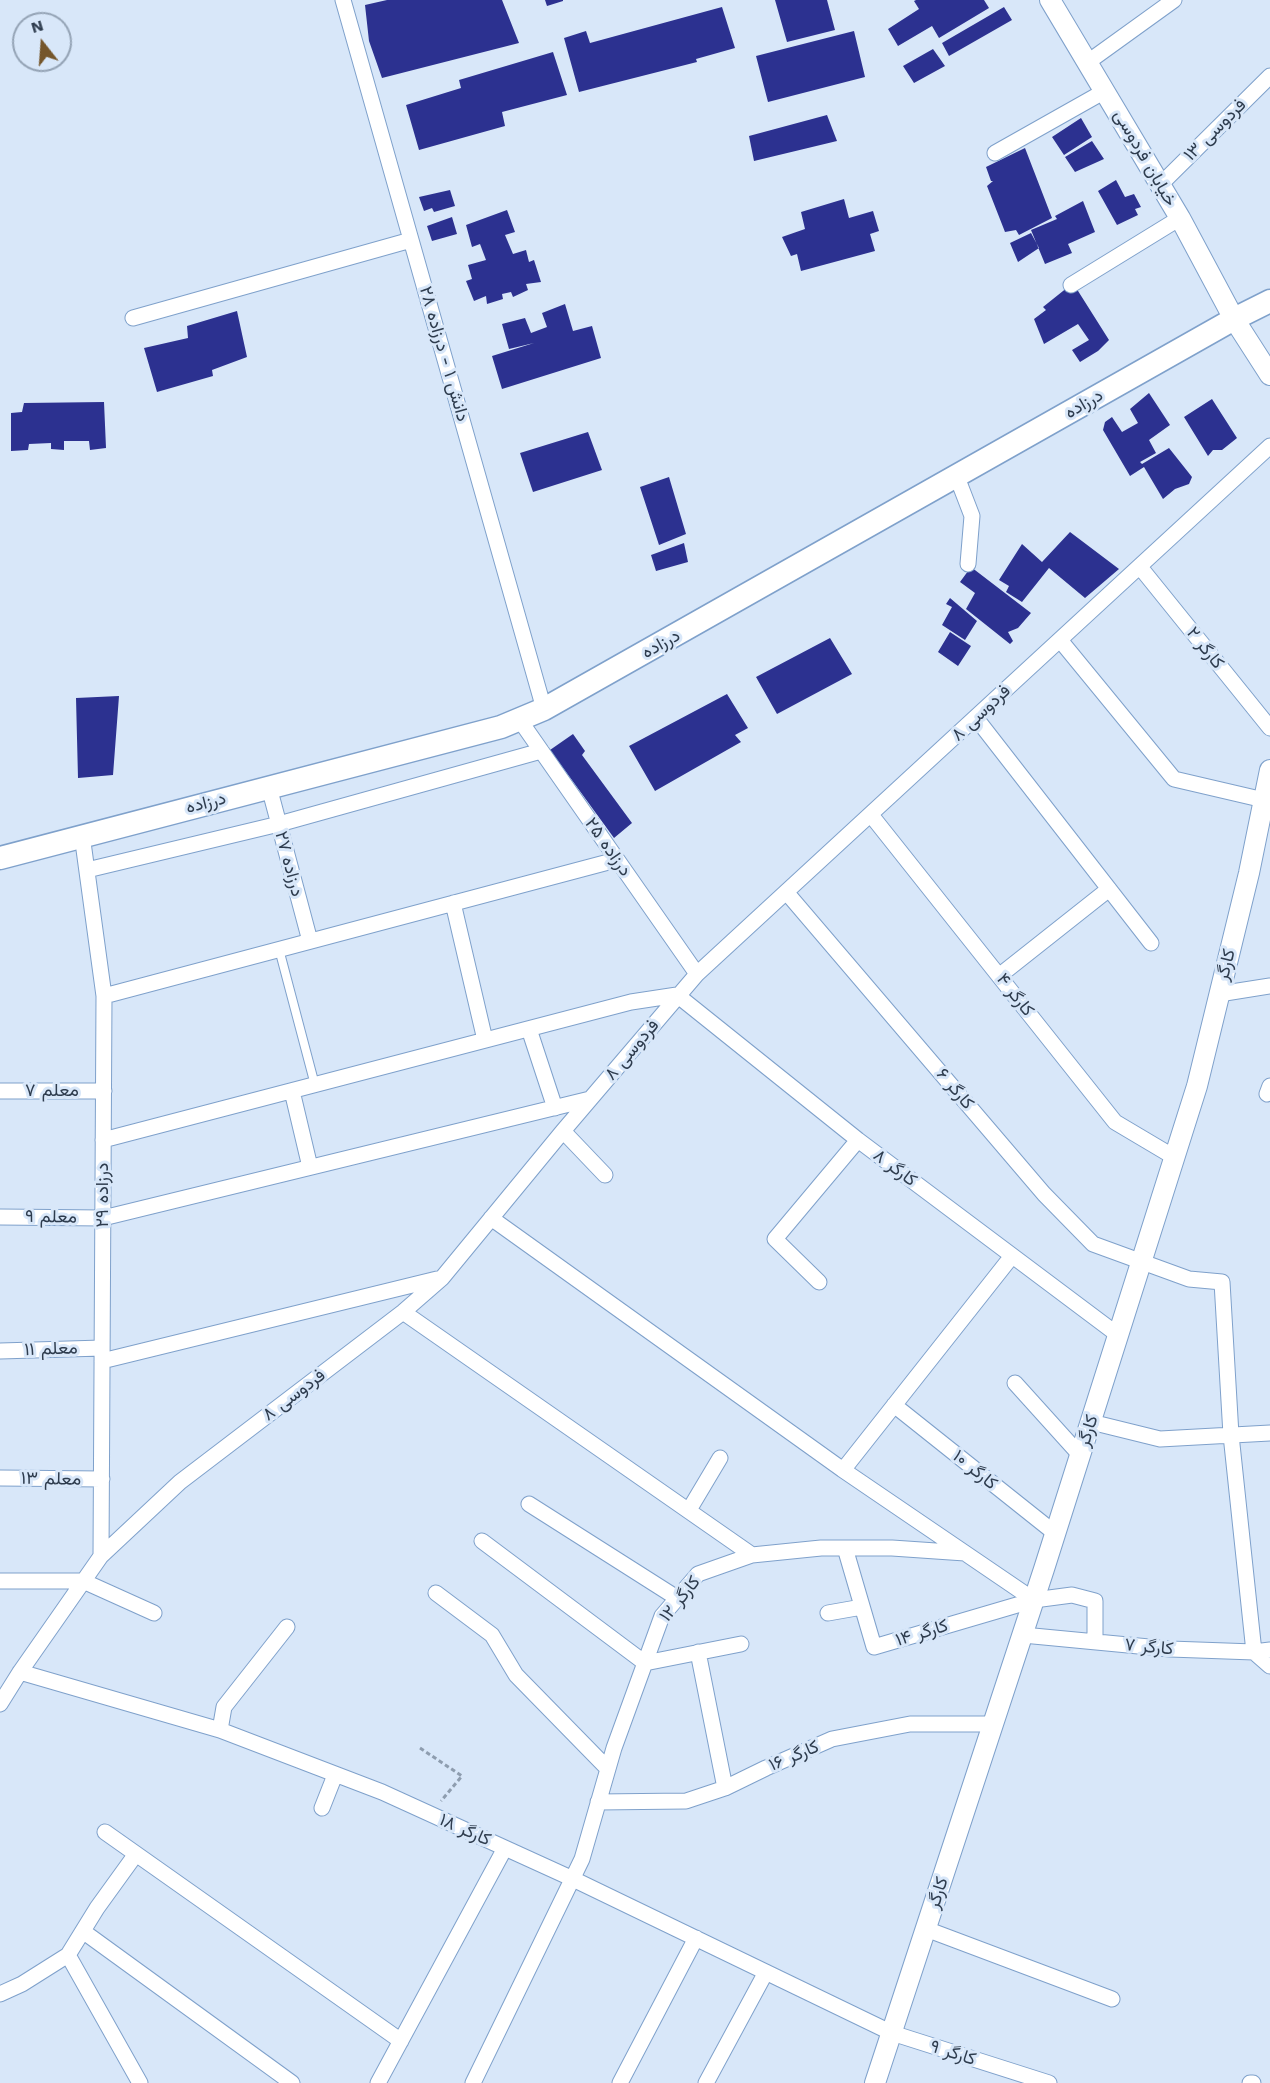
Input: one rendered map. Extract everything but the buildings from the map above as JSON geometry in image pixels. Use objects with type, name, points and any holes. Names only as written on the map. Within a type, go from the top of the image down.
[{"type":"main road","name":"درزاده","points":[[0,858],[501,727],[544,709],[1234,319],[1270,301]]},
{"type":"street","name":"دانش ۱ - درزاده ۲۸","points":[[343,0],[544,709]]},
{"type":"street","name":"خیابان فردوسی","points":[[1050,0],[1180,218],[1234,319],[1270,375]]},
{"type":"street","points":[[1088,62],[1174,0]]},
{"type":"street","name":"فردوسی ۱۳","points":[[1160,185],[1270,75]]},
{"type":"street","points":[[995,153],[1105,91]]},
{"type":"street","points":[[1071,285],[1180,218]]},
{"type":"street","points":[[133,318],[411,240]]},
{"type":"street","name":"فردوسی ۸","points":[[0,1704],[101,1556],[180,1482],[403,1312],[442,1278],[562,1131],[697,974],[1270,446]]},
{"type":"street","points":[[957,477],[972,516],[968,564]]},
{"type":"street","name":"کارگر ۲","points":[[1140,567],[1270,728]]},
{"type":"street","points":[[1060,640],[1174,779],[1264,800]]},
{"type":"street","points":[[976,718],[1151,943]]},
{"type":"street","name":"درزاده ۲۵","points":[[519,719],[697,974]]},
{"type":"street","points":[[87,870],[279,824],[541,751]]},
{"type":"street","name":"کارگر","points":[[875,2083],[1056,1534],[1197,1086],[1249,873],[1270,770]]},
{"type":"street","name":"درزاده ۲۷","points":[[268,787],[310,941]]},
{"type":"street","name":"کارگر ۴","points":[[871,815],[1115,1122],[1174,1157]]},
{"type":"street","name":"درزاده ۲۹","points":[[82,835],[104,996],[101,1556]]},
{"type":"street","points":[[104,996],[616,860]]},
{"type":"street","points":[[999,976],[1109,890]]},
{"type":"street","name":"کارگر ۶","points":[[787,892],[1044,1194],[1093,1244],[1189,1280],[1222,1282],[1231,1435]]},
{"type":"street","points":[[453,903],[485,1040]]},
{"type":"street","points":[[1219,994],[1270,986]]},
{"type":"street","points":[[104,1140],[631,1002],[677,995]]},
{"type":"street","name":"کارگر ۸","points":[[677,995],[858,1140],[1118,1335]]},
{"type":"street","points":[[529,1029],[555,1108]]},
{"type":"street","name":"معلم ۷","points":[[0,1091],[104,1091]]},
{"type":"street","points":[[292,1091],[310,1167]]},
{"type":"street","name":"معلم ۹","points":[[0,1217],[103,1218],[590,1100]]},
{"type":"street","points":[[562,1131],[604,1175]]},
{"type":"street","points":[[819,1282],[775,1239],[858,1140]]},
{"type":"street","points":[[491,1218],[843,1470],[1034,1600],[1072,1595],[1095,1601],[1095,1642]]},
{"type":"street","points":[[843,1470],[1012,1256]]},
{"type":"street","name":"معلم ۱۱","points":[[0,1351],[102,1354],[442,1278]]},
{"type":"street","points":[[403,1312],[752,1555]]},
{"type":"street","points":[[1015,1383],[1080,1455]]},
{"type":"street","name":"کارگر ۱۰","points":[[894,1406],[1056,1534]]},
{"type":"street","points":[[1091,1422],[1160,1439],[1270,1434]]},
{"type":"street","points":[[1231,1435],[1254,1652],[1270,1666]]},
{"type":"street","points":[[689,1510],[720,1458]]},
{"type":"street","name":"معلم ۱۳","points":[[0,1478],[102,1479]]},
{"type":"street","points":[[529,1504],[677,1598]]},
{"type":"street","points":[[482,1540],[645,1662],[741,1644]]},
{"type":"street","name":"کارگر ۱۲","points":[[473,2083],[582,1859],[608,1769],[662,1616],[698,1574],[752,1555],[821,1548],[892,1548],[965,1553]]},
{"type":"street","name":"کارگر ۱۴","points":[[845,1548],[874,1647],[1034,1600]]},
{"type":"street","points":[[0,1581],[83,1581],[154,1613]]},
{"type":"street","points":[[436,1593],[492,1635],[516,1675],[608,1769]]},
{"type":"street","points":[[828,1613],[862,1606]]},
{"type":"street","points":[[220,1730],[224,1707],[287,1627]]},
{"type":"street","name":"کارگر ۷","points":[[1023,1635],[1170,1650],[1254,1652],[1270,1650]]},
{"type":"street","points":[[698,1652],[725,1788]]},
{"type":"street","name":"کارگر ۱۸","points":[[20,1672],[220,1730],[382,1792],[573,1879],[892,2033]]},
{"type":"street","name":"کارگر ۱۶","points":[[598,1802],[686,1801],[725,1788],[832,1739],[910,1724],[994,1724]]},
{"type":"street","points":[[322,1808],[336,1774]]},
{"type":"street","points":[[105,1832],[400,2042]]},
{"type":"street","points":[[378,2083],[505,1848]]},
{"type":"street","points":[[0,1994],[22,1984],[68,1955],[97,1908],[136,1854]]},
{"type":"street","points":[[926,1929],[1112,1999]]},
{"type":"street","points":[[84,1932],[292,2083]]},
{"type":"street","points":[[620,2083],[696,1938]]},
{"type":"street","points":[[68,1955],[140,2083]]},
{"type":"street","points":[[706,2083],[766,1972]]},
{"type":"street","name":"کارگر ۹","points":[[892,2033],[1048,2083]]},
{"type":"lane","points":[[279,949],[315,1085]]},
{"type":"path","points":[[420,1748],[462,1776],[430,1814]]}]
